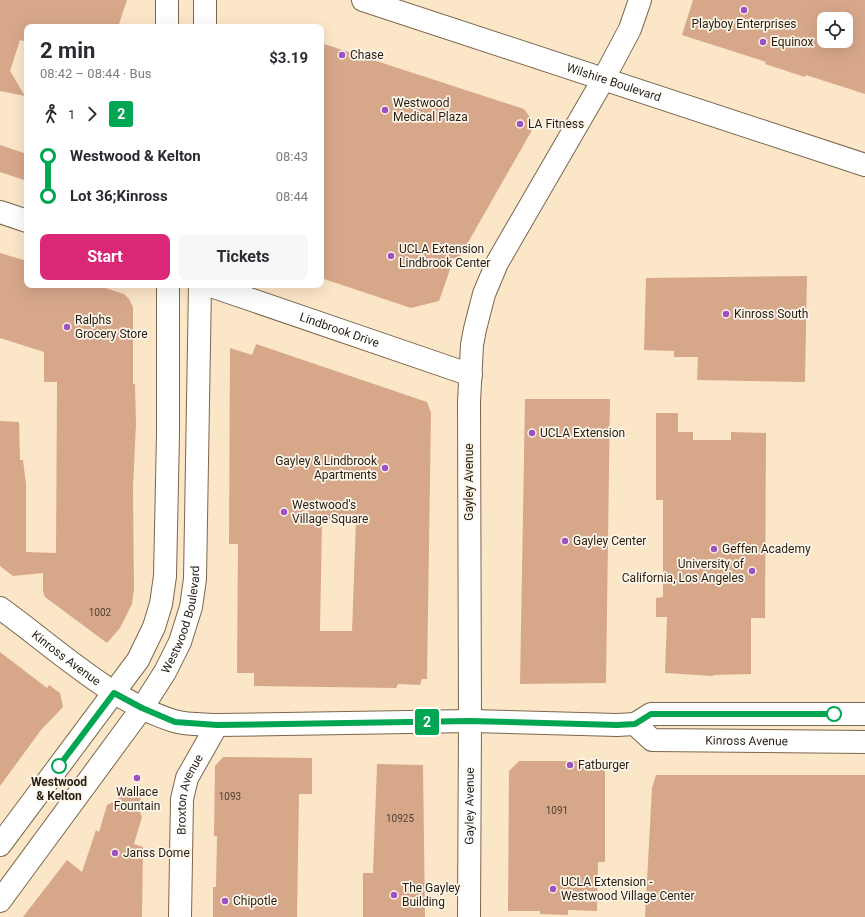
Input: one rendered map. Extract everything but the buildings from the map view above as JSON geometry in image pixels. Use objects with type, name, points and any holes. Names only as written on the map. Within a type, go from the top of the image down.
[{"type":"street","points":[[167,0],[167,24]]},
{"type":"street","points":[[205,0],[205,24]]},
{"type":"street","name":"Wilshire Boulevard","points":[[363,0],[468,33],[602,80],[865,165]]},
{"type":"street","name":"Gayley Avenue","points":[[469,917],[469,402],[472,345],[475,328],[484,294],[495,269],[630,29],[640,0]]},
{"type":"street","points":[[0,212],[24,220]]},
{"type":"street","name":"Westwood Boulevard","points":[[0,845],[114,693],[145,648],[160,610],[163,590],[168,434],[168,288]]},
{"type":"street","name":"Westwood Boulevard","points":[[0,901],[142,708],[165,672],[180,642],[191,607],[195,579],[200,288]]},
{"type":"street","name":"Lindbrook Drive","points":[[217,288],[471,375]]},
{"type":"street","name":"Kinross Avenue","points":[[0,608],[114,693],[142,708],[175,722],[217,725],[470,721],[635,724],[652,740],[865,742]]},
{"type":"street","points":[[635,724],[651,714],[865,714]]},
{"type":"street","name":"Broxton Avenue","points":[[180,917],[182,799],[187,778],[217,725]]},
{"type":"bus line","name":"2","points":[[59,766],[114,693],[142,708],[175,722],[217,725],[470,721],[617,725],[635,724],[651,714],[834,714]]},
{"type":"place","name":"Playboy Enterprises","points":[[744,10]]},
{"type":"place","name":"Equinox","points":[[763,42]]},
{"type":"place","name":"Chase","points":[[342,55]]},
{"type":"place","name":"Westwood Medical Plaza","points":[[385,110]]},
{"type":"place","name":"LA Fitness","points":[[520,124]]},
{"type":"place","name":"UCLA Extension Lindbrook Center","points":[[391,256]]},
{"type":"place","name":"Kinross South","points":[[726,314]]},
{"type":"place","name":"Ralphs Grocery Store","points":[[67,327]]},
{"type":"place","name":"UCLA Extension","points":[[532,433]]},
{"type":"place","name":"Gayley & Lindbrook Apartments","points":[[385,468]]},
{"type":"place","name":"Westwood's Village Square","points":[[284,512]]},
{"type":"place","name":"Gayley Center","points":[[565,541]]},
{"type":"place","name":"Geffen Academy","points":[[714,549]]},
{"type":"place","name":"University of California, Los Angeles","points":[[752,571]]},
{"type":"place","name":"Fatburger","points":[[570,765]]},
{"type":"place","name":"Westwood & Kelton","points":[[59,766]]},
{"type":"place","name":"Wallace Fountain","points":[[137,778]]},
{"type":"place","name":"Janss Dome","points":[[115,853]]},
{"type":"place","name":"UCLA Extension - Westwood Village Center","points":[[553,889]]},
{"type":"place","name":"The Gayley Building","points":[[394,895]]},
{"type":"place","name":"Chipotle","points":[[225,901]]}]
